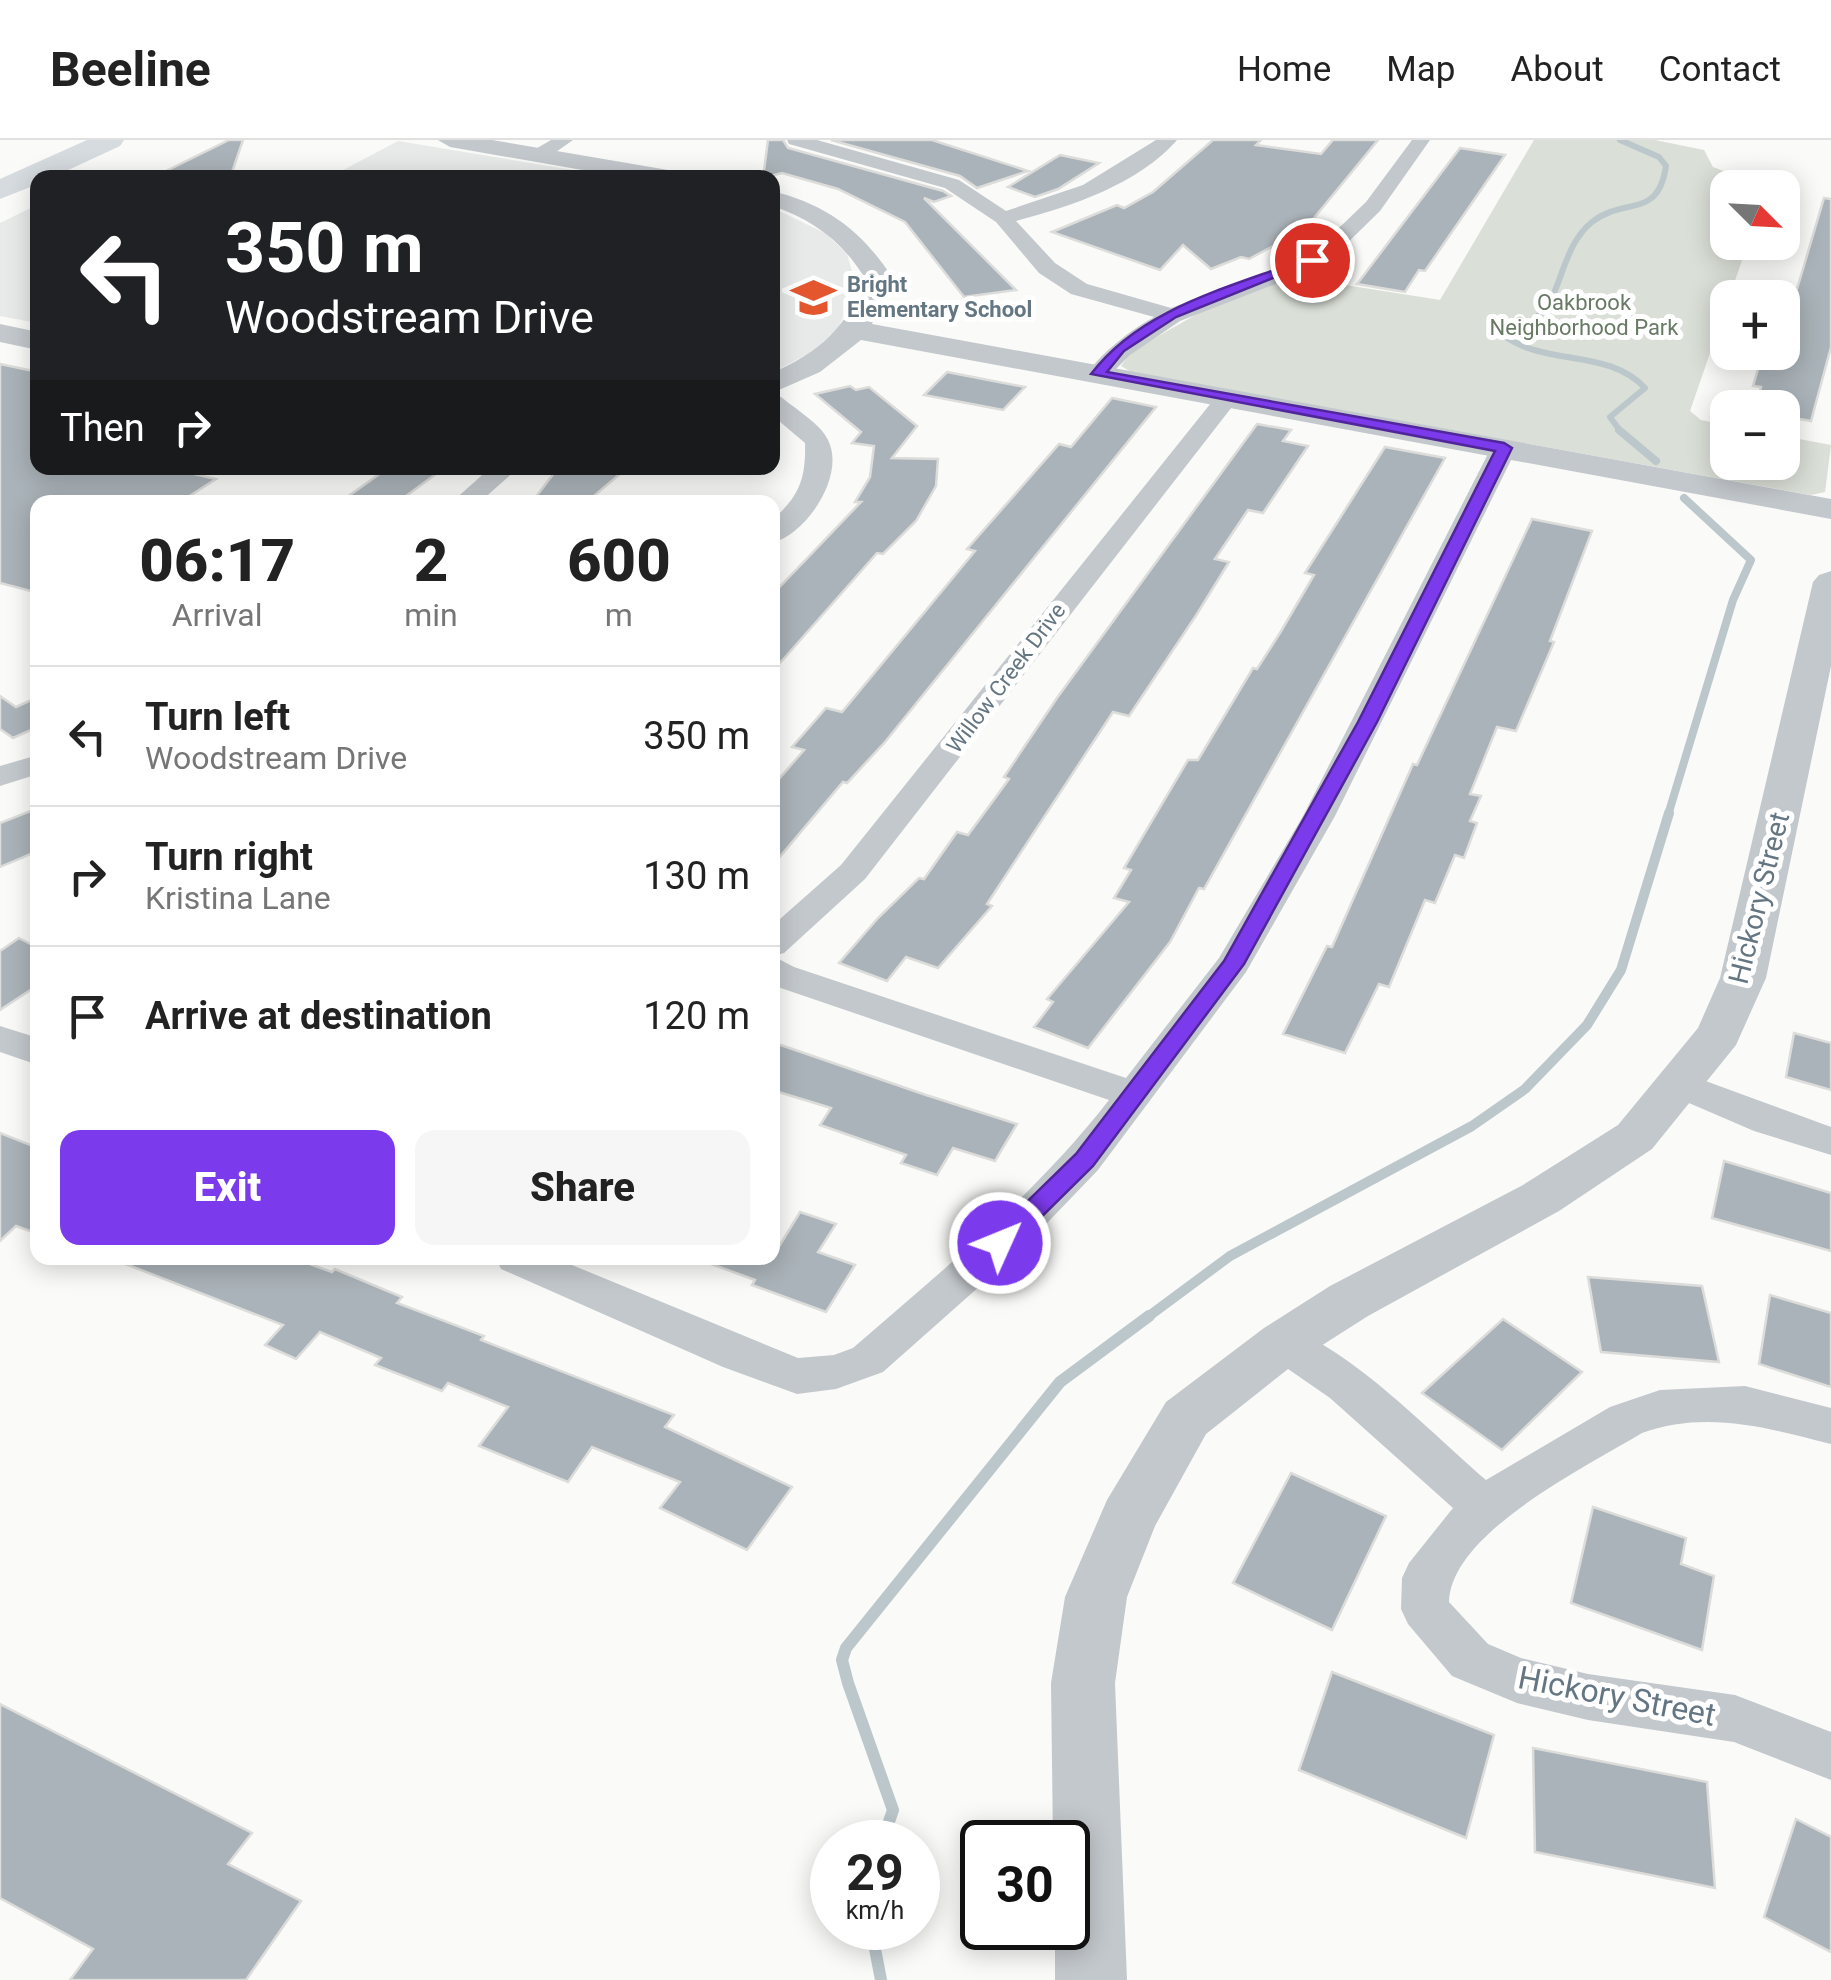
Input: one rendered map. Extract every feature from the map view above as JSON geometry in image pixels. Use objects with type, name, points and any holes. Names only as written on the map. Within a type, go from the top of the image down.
[{"type":"main road","points":[[84,170],[122,144]]},
{"type":"main road","points":[[53,170],[122,144]]},
{"type":"main road","points":[[0,190],[30,179]]},
{"type":"main road","points":[[0,211],[30,198]]},
{"type":"street","points":[[450,140],[627,170]]},
{"type":"street","points":[[539,155],[564,140]]},
{"type":"street","points":[[796,140],[946,182],[1003,218],[1047,268],[1079,289],[1171,314]]},
{"type":"street","points":[[1003,218],[1078,198],[1145,160],[1168,140]]},
{"type":"street","points":[[1098,374],[1119,348],[1171,314],[1312,260],[1336,246],[1420,140]]},
{"type":"street","points":[[780,201],[826,220],[860,246],[878,277],[872,306],[856,330],[803,371],[780,381]]},
{"type":"street","points":[[856,330],[1831,509]]},
{"type":"street","points":[[0,333],[30,339]]},
{"type":"street","name":"Willow Creek Drive","points":[[780,938],[853,872],[1227,398]]},
{"type":"street","points":[[780,409],[817,441],[820,465],[818,486],[780,526]]},
{"type":"street","points":[[532,1265],[738,1355],[797,1376],[836,1372],[868,1360],[1010,1234],[1084,1160],[1234,964],[1368,722],[1504,448]]},
{"type":"street","points":[[473,495],[497,475]]},
{"type":"street","name":"Hickory Street","points":[[1091,1980],[1082,1683],[1096,1597],[1128,1518],[1186,1418],[1283,1342],[1349,1301],[1572,1178],[1636,1137],[1719,1034],[1743,978],[1821,679],[1831,582]]},
{"type":"street","points":[[0,776],[30,767]]},
{"type":"street","points":[[780,974],[1132,1094]]},
{"type":"street","points":[[0,1038],[30,1049]]},
{"type":"street","points":[[1681,1084],[1768,1121],[1831,1141]]},
{"type":"street","points":[[1283,1342],[1346,1385],[1482,1506]]},
{"type":"street","name":"Hickory Street","points":[[1831,1426],[1745,1404],[1660,1408],[1626,1420],[1482,1506],[1426,1578],[1425,1609],[1470,1660],[1517,1680],[1588,1697],[1736,1719],[1831,1756]]},
{"type":"shaded area","points":[[398,141],[573,170],[343,170]]},
{"type":"shaded area","points":[[30,208],[30,322],[0,316],[0,223]]},
{"type":"shaded area","name":"Bright Elementary School","points":[[780,211],[825,233],[847,254],[857,289],[836,332],[780,368]]},
{"type":"green space","name":"Oakbrook Neighborhood Park","points":[[1534,140],[1655,140],[1704,150],[1713,167],[1721,170],[1710,170],[1710,260],[1742,260],[1735,280],[1710,280],[1710,353],[1690,411],[1710,422],[1710,477],[1131,372],[1121,366],[1132,351],[1227,297],[1295,277],[1440,300]]},
{"type":"green space","name":"Oakbrook Neighborhood Park","points":[[1800,439],[1831,445],[1825,492],[1811,495],[1728,480],[1800,480]]},
{"type":"building","points":[[229,140],[243,140],[233,170],[168,170]]},
{"type":"building","points":[[768,140],[783,140],[788,148],[943,191],[951,196],[934,202],[924,198],[1016,290],[964,297],[905,222],[838,189],[780,174],[780,170],[764,170]]},
{"type":"building","points":[[831,140],[932,140],[1028,171],[977,188],[960,176]]},
{"type":"building","points":[[1213,140],[1261,140],[1256,145],[1321,154],[1333,140],[1378,140],[1305,229],[1249,259],[1241,257],[1211,269],[1183,245],[1160,270],[1052,232],[1117,205],[1124,208],[1153,192]]},
{"type":"building","points":[[1460,148],[1505,155],[1425,271],[1419,270],[1405,292],[1357,284]]},
{"type":"building","points":[[1060,155],[1099,163],[1058,189],[1035,197],[1008,187]]},
{"type":"building","points":[[1824,198],[1831,199],[1831,347],[1811,421],[1800,419],[1800,390],[1760,390],[1753,386],[1758,370],[1800,370],[1800,280]]},
{"type":"building","points":[[0,364],[30,370],[30,475],[199,475],[216,479],[191,495],[30,495],[30,591],[0,583]]},
{"type":"building","points":[[947,372],[1025,387],[1003,410],[924,395]]},
{"type":"building","points":[[850,386],[856,390],[869,387],[917,426],[892,458],[938,459],[936,486],[916,521],[883,554],[877,553],[780,663],[780,587],[861,502],[855,502],[870,477],[874,446],[852,443],[861,432],[815,394]]},
{"type":"building","points":[[1112,398],[1156,407],[885,742],[847,783],[843,782],[780,857],[780,778],[804,750],[792,747],[826,708],[842,712],[975,551],[967,549],[1059,444],[1071,447]]},
{"type":"building","points":[[1257,424],[1291,430],[1283,441],[1308,446],[1263,513],[1248,510],[1215,559],[1229,562],[1197,614],[1129,716],[1113,712],[987,904],[992,906],[938,968],[906,957],[887,981],[839,963],[878,918],[919,878],[924,879],[957,832],[968,835],[1009,779],[1004,777],[1057,698]]},
{"type":"building","points":[[1385,447],[1445,458],[1204,889],[1199,888],[1170,942],[1088,1048],[1034,1027],[1053,1002],[1047,999],[1129,902],[1114,898],[1131,870],[1124,868],[1188,760],[1198,760],[1253,668],[1257,669],[1280,633],[1314,575],[1305,573]]},
{"type":"building","points":[[378,475],[435,475],[407,495],[350,495]]},
{"type":"building","points":[[553,475],[619,475],[595,495],[537,495]]},
{"type":"building","points":[[1532,519],[1592,531],[1550,641],[1554,642],[1516,731],[1497,727],[1470,794],[1481,796],[1470,821],[1477,823],[1464,858],[1455,855],[1435,903],[1425,900],[1389,987],[1379,984],[1345,1053],[1283,1034],[1327,946],[1332,947],[1413,764],[1417,765]]},
{"type":"building","points":[[0,696],[16,707],[30,701],[30,731],[13,738],[0,729]]},
{"type":"building","points":[[30,811],[30,854],[0,867],[0,823]]},
{"type":"building","points":[[19,938],[30,944],[30,990],[0,1010],[0,951]]},
{"type":"building","points":[[1794,1033],[1831,1043],[1831,1090],[1786,1077]]},
{"type":"building","points":[[780,1045],[1017,1124],[995,1161],[953,1148],[937,1175],[901,1163],[906,1155],[820,1125],[831,1108],[780,1092]]},
{"type":"building","points":[[0,1133],[30,1145],[30,1231],[16,1226],[0,1241]]},
{"type":"building","points":[[1724,1161],[1831,1193],[1831,1251],[1712,1218]]},
{"type":"building","points":[[800,1212],[836,1224],[818,1252],[855,1265],[826,1312],[752,1285],[755,1280],[714,1265],[780,1265],[780,1245]]},
{"type":"building","points":[[128,1265],[312,1265],[332,1272],[335,1269],[402,1297],[397,1303],[484,1336],[481,1340],[674,1415],[665,1427],[792,1487],[747,1550],[660,1508],[680,1482],[592,1447],[568,1482],[479,1446],[508,1407],[448,1383],[442,1391],[375,1365],[381,1358],[320,1332],[296,1359],[265,1345],[283,1325]]},
{"type":"building","points":[[1588,1277],[1702,1286],[1719,1362],[1601,1352]]},
{"type":"building","points":[[1770,1295],[1831,1313],[1831,1387],[1759,1364]]},
{"type":"building","points":[[1503,1319],[1582,1372],[1502,1450],[1422,1393]]},
{"type":"building","points":[[1291,1473],[1386,1516],[1332,1630],[1233,1583]]},
{"type":"building","points":[[1593,1507],[1686,1538],[1681,1564],[1714,1576],[1702,1650],[1571,1603]]},
{"type":"building","points":[[1332,1672],[1494,1735],[1466,1838],[1299,1770]]},
{"type":"building","points":[[0,1704],[252,1833],[228,1864],[301,1901],[246,1980],[70,1980],[93,1949],[0,1898]]},
{"type":"building","points":[[1533,1748],[1707,1782],[1715,1888],[1535,1852]]},
{"type":"building","points":[[1796,1819],[1831,1837],[1831,1952],[1764,1917]]},
{"type":"waterway","points":[[1620,140],[1659,157],[1666,166],[1656,194],[1648,201],[1604,214],[1592,222],[1571,250],[1546,309],[1506,337],[1540,352],[1614,368],[1645,388],[1610,417],[1620,431]]},
{"type":"waterway","points":[[1620,431],[1656,461]]},
{"type":"waterway","points":[[1668,815],[1733,600],[1751,560],[1684,498]]},
{"type":"waterway","points":[[1145,1319],[1230,1256],[1472,1126],[1525,1089],[1587,1025],[1621,970],[1669,813]]},
{"type":"waterway","points":[[890,1820],[893,1810],[842,1660],[846,1648],[1060,1382],[1149,1316]]},
{"type":"waterway","points":[[875,1950],[881,1980]]},
{"type":"place","name":"Bright Elementary School","points":[[814,297]]},
{"type":"route","points":[[1000,1243],[1084,1160],[1234,964],[1368,722],[1504,448],[1098,374],[1119,348],[1171,314],[1312,260]]}]
